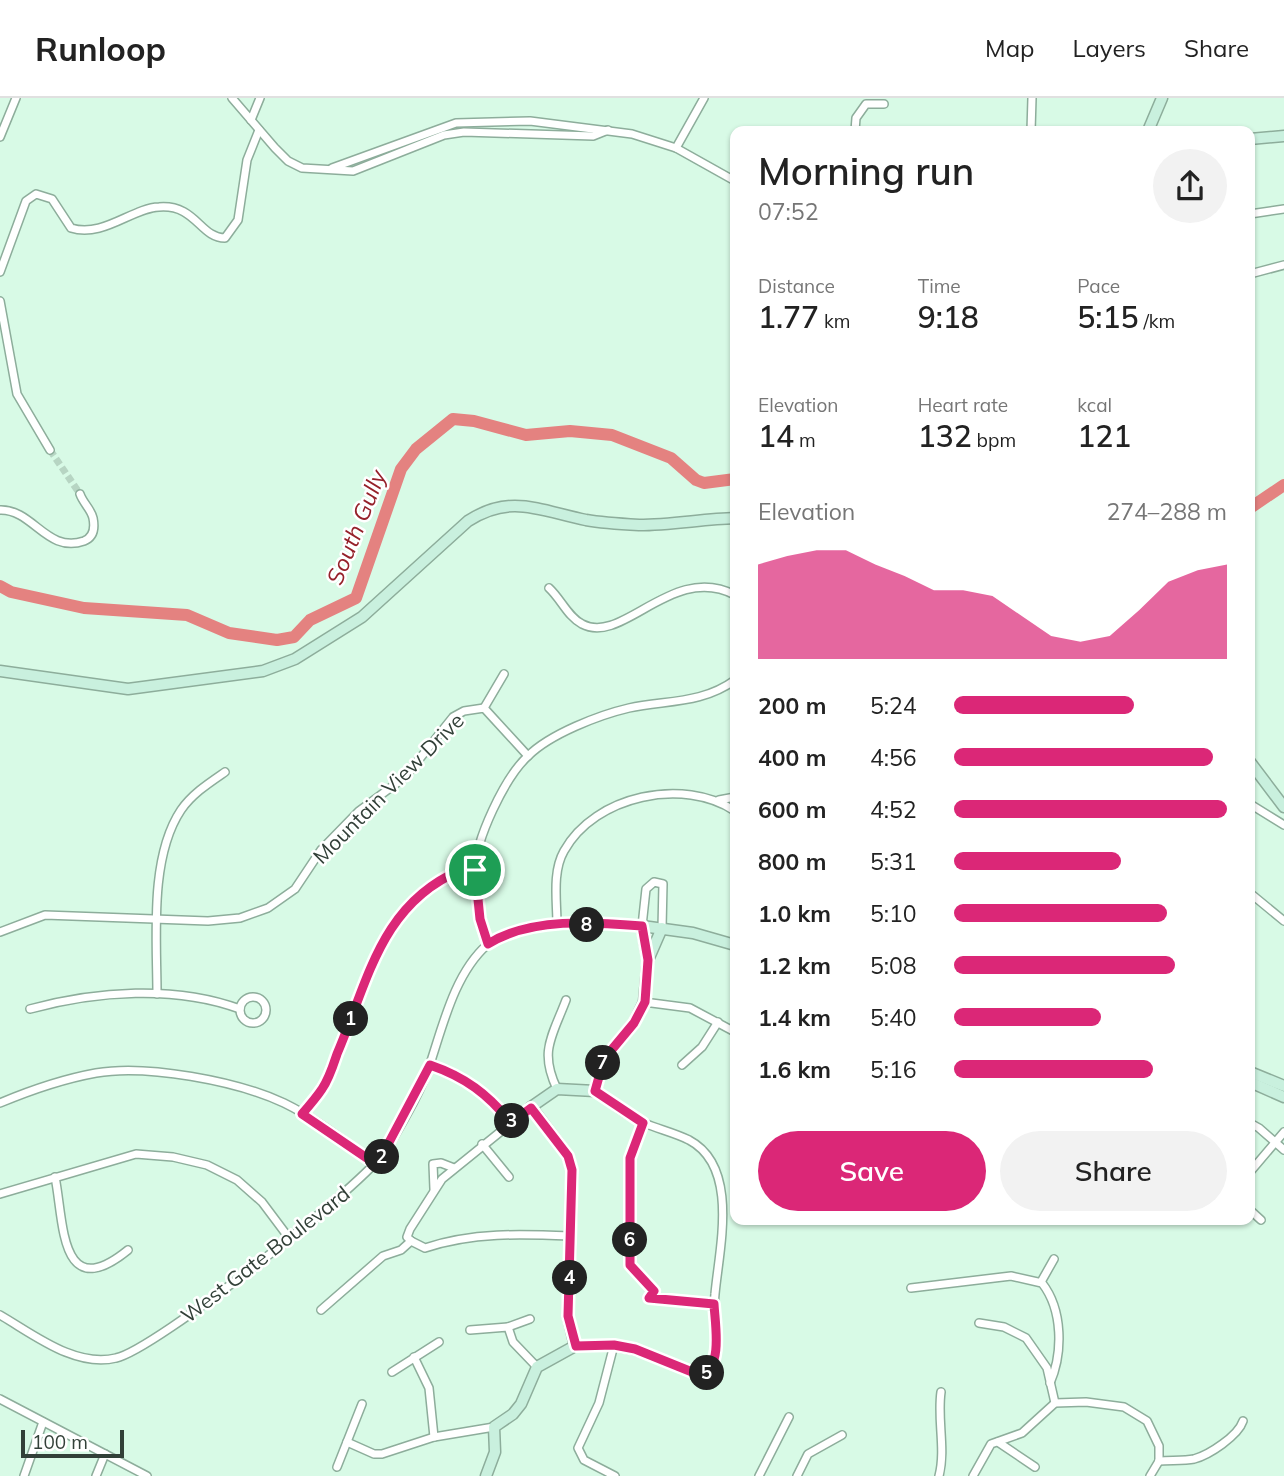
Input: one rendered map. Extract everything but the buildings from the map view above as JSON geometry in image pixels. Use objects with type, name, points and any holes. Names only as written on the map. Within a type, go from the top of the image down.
[{"type":"street","points":[[0,137],[16,98]]},
{"type":"street","points":[[232,98],[288,161],[302,168],[353,171],[363,169],[444,135],[464,132],[583,136],[608,130],[676,148],[730,178]]},
{"type":"street","points":[[251,120],[260,98]]},
{"type":"street","points":[[676,148],[704,98]]},
{"type":"street","points":[[1031,126],[1032,98]]},
{"type":"street","points":[[1150,126],[1162,98]]},
{"type":"street","points":[[855,126],[856,118],[866,104],[884,104]]},
{"type":"street","points":[[0,272],[26,201],[36,194],[52,199],[71,228],[81,231],[127,219],[156,206],[178,207],[211,234],[225,238],[238,220],[247,160],[259,130]]},
{"type":"street","points":[[1255,139],[1284,136]]},
{"type":"street","points":[[1255,213],[1284,209]]},
{"type":"street","points":[[1255,273],[1284,265]]},
{"type":"street","points":[[0,301],[17,394],[50,450]]},
{"type":"street","points":[[0,510],[12,510],[50,539],[71,545],[89,539],[95,530],[93,515],[80,494]]},
{"type":"street","points":[[0,671],[128,688],[263,671],[295,659],[362,617],[468,521],[488,508],[524,506],[586,520],[642,525],[730,518]]},
{"type":"street","points":[[549,588],[573,618],[594,629],[620,624],[649,604],[685,590],[708,588],[730,594]]},
{"type":"street","points":[[484,708],[504,674]]},
{"type":"street","points":[[730,683],[716,693],[690,701],[628,708],[598,717],[527,756],[498,801],[478,851],[475,870],[480,919],[488,944],[519,930],[557,925],[662,928],[730,944]]},
{"type":"street","name":"Mountain View Drive","points":[[0,932],[46,915],[208,921],[240,918],[283,899],[295,889],[333,837],[359,811],[405,778],[453,717],[464,711],[484,708],[527,756]]},
{"type":"street","points":[[1255,769],[1284,807]]},
{"type":"street","points":[[157,994],[157,918],[164,843],[181,810],[193,796],[225,772]]},
{"type":"street","points":[[557,925],[557,871],[564,850],[591,819],[615,806],[642,797],[670,794],[718,800],[730,798]]},
{"type":"street","points":[[718,800],[730,808]]},
{"type":"street","points":[[1255,807],[1284,825]]},
{"type":"street","points":[[302,1114],[323,1087],[364,981],[403,911],[421,892],[440,879],[461,870],[475,870]]},
{"type":"street","points":[[595,1091],[604,1059],[634,1023],[645,1002],[648,960],[642,926],[646,889],[651,882],[659,882],[664,891],[662,928],[648,960]]},
{"type":"street","points":[[1255,897],[1284,921]]},
{"type":"street","name":"West Gate Boulevard","points":[[0,1315],[63,1351],[97,1359],[117,1358],[157,1337],[289,1238],[377,1165],[430,1065],[463,979],[488,944]]},
{"type":"street","points":[[30,1009],[103,994],[157,994],[218,1001],[240,1009]]},
{"type":"street","points":[[557,1088],[547,1066],[548,1047],[566,1000]]},
{"type":"street","points":[[645,1002],[690,1008],[730,1029]]},
{"type":"street","points":[[682,1065],[702,1047],[718,1022]]},
{"type":"street","points":[[430,1065],[453,1073],[476,1086],[511,1123]]},
{"type":"street","points":[[0,1103],[32,1090],[99,1072],[145,1072],[205,1080],[284,1103],[377,1165]]},
{"type":"street","points":[[1255,1074],[1284,1086]]},
{"type":"street","points":[[1255,1084],[1284,1097]]},
{"type":"street","points":[[347,1442],[374,1454],[382,1454],[434,1437],[494,1427],[513,1414],[521,1404],[537,1367],[576,1346],[614,1345],[635,1349],[702,1376],[708,1372],[713,1361],[714,1304],[725,1227],[719,1187],[711,1163],[701,1148],[688,1140],[643,1123],[595,1091],[557,1088],[482,1144],[454,1168],[435,1190],[407,1237],[425,1248],[454,1238],[509,1234],[571,1236]]},
{"type":"street","points":[[531,1108],[570,1163],[568,1316],[576,1346]]},
{"type":"street","points":[[643,1123],[630,1158],[630,1265],[654,1291],[649,1298],[714,1304]]},
{"type":"street","points":[[1255,1127],[1284,1150]]},
{"type":"street","points":[[1255,1166],[1284,1132]]},
{"type":"street","points":[[482,1144],[509,1177]]},
{"type":"street","points":[[0,1194],[136,1154],[173,1157],[207,1165],[237,1180],[262,1202],[289,1238]]},
{"type":"street","points":[[435,1190],[433,1164],[440,1163],[454,1168]]},
{"type":"street","points":[[55,1177],[65,1245],[73,1261],[86,1267],[99,1266],[113,1262],[128,1250]]},
{"type":"street","points":[[1255,1215],[1261,1220]]},
{"type":"street","points":[[321,1310],[383,1255],[401,1250],[411,1241]]},
{"type":"street","points":[[1041,1282],[1054,1259]]},
{"type":"street","points":[[911,1288],[1011,1276],[1041,1282],[1052,1299],[1059,1342],[1050,1383]]},
{"type":"street","points":[[470,1329],[508,1327],[530,1319]]},
{"type":"street","points":[[979,1324],[1004,1327],[1026,1338],[1047,1368],[1055,1403]]},
{"type":"street","points":[[508,1327],[513,1342],[537,1367]]},
{"type":"street","points":[[392,1372],[439,1342]]},
{"type":"street","points":[[614,1345],[599,1403],[578,1448],[584,1460],[615,1476]]},
{"type":"street","points":[[414,1357],[429,1388],[434,1437]]},
{"type":"street","points":[[939,1476],[942,1465],[938,1413],[941,1392]]},
{"type":"street","points":[[0,1399],[147,1476]]},
{"type":"street","points":[[972,1476],[991,1444],[1022,1433],[1055,1403],[1086,1402],[1124,1407],[1147,1421],[1159,1446],[1159,1461],[1150,1476]]},
{"type":"street","points":[[337,1467],[362,1404]]},
{"type":"street","points":[[759,1476],[789,1417]]},
{"type":"street","points":[[1159,1461],[1193,1459],[1230,1437],[1239,1430],[1243,1421]]},
{"type":"street","points":[[24,1476],[43,1422]]},
{"type":"street","points":[[486,1476],[495,1452],[494,1427]]},
{"type":"street","points":[[797,1476],[808,1454],[842,1435]]},
{"type":"street","points":[[998,1442],[1035,1467]]},
{"type":"street","points":[[96,1476],[105,1454]]},
{"type":"waterway","name":"South Gully","points":[[0,586],[11,592],[84,608],[187,615],[229,633],[277,640],[294,637],[310,620],[356,598],[401,469],[416,449],[453,419],[474,421],[526,435],[570,431],[612,435],[671,458],[696,480],[704,483],[730,480]]},
{"type":"waterway","name":"South Gully","points":[[1255,505],[1284,485]]},
{"type":"tunnel","points":[[50,450],[80,494]]},
{"type":"route","points":[[461,870],[475,870],[480,919],[488,944],[519,930],[557,925],[642,926],[648,960],[645,1002],[634,1023],[604,1059],[595,1091],[643,1123],[630,1158],[630,1265],[654,1291],[649,1298],[714,1304],[712,1367],[702,1376],[635,1349],[614,1345],[576,1346],[568,1316],[572,1170],[568,1156],[531,1108],[511,1123],[476,1086],[453,1073],[430,1065],[377,1165],[302,1114],[323,1087],[344,1039],[364,981],[403,911],[421,892],[440,879],[461,870]]}]
